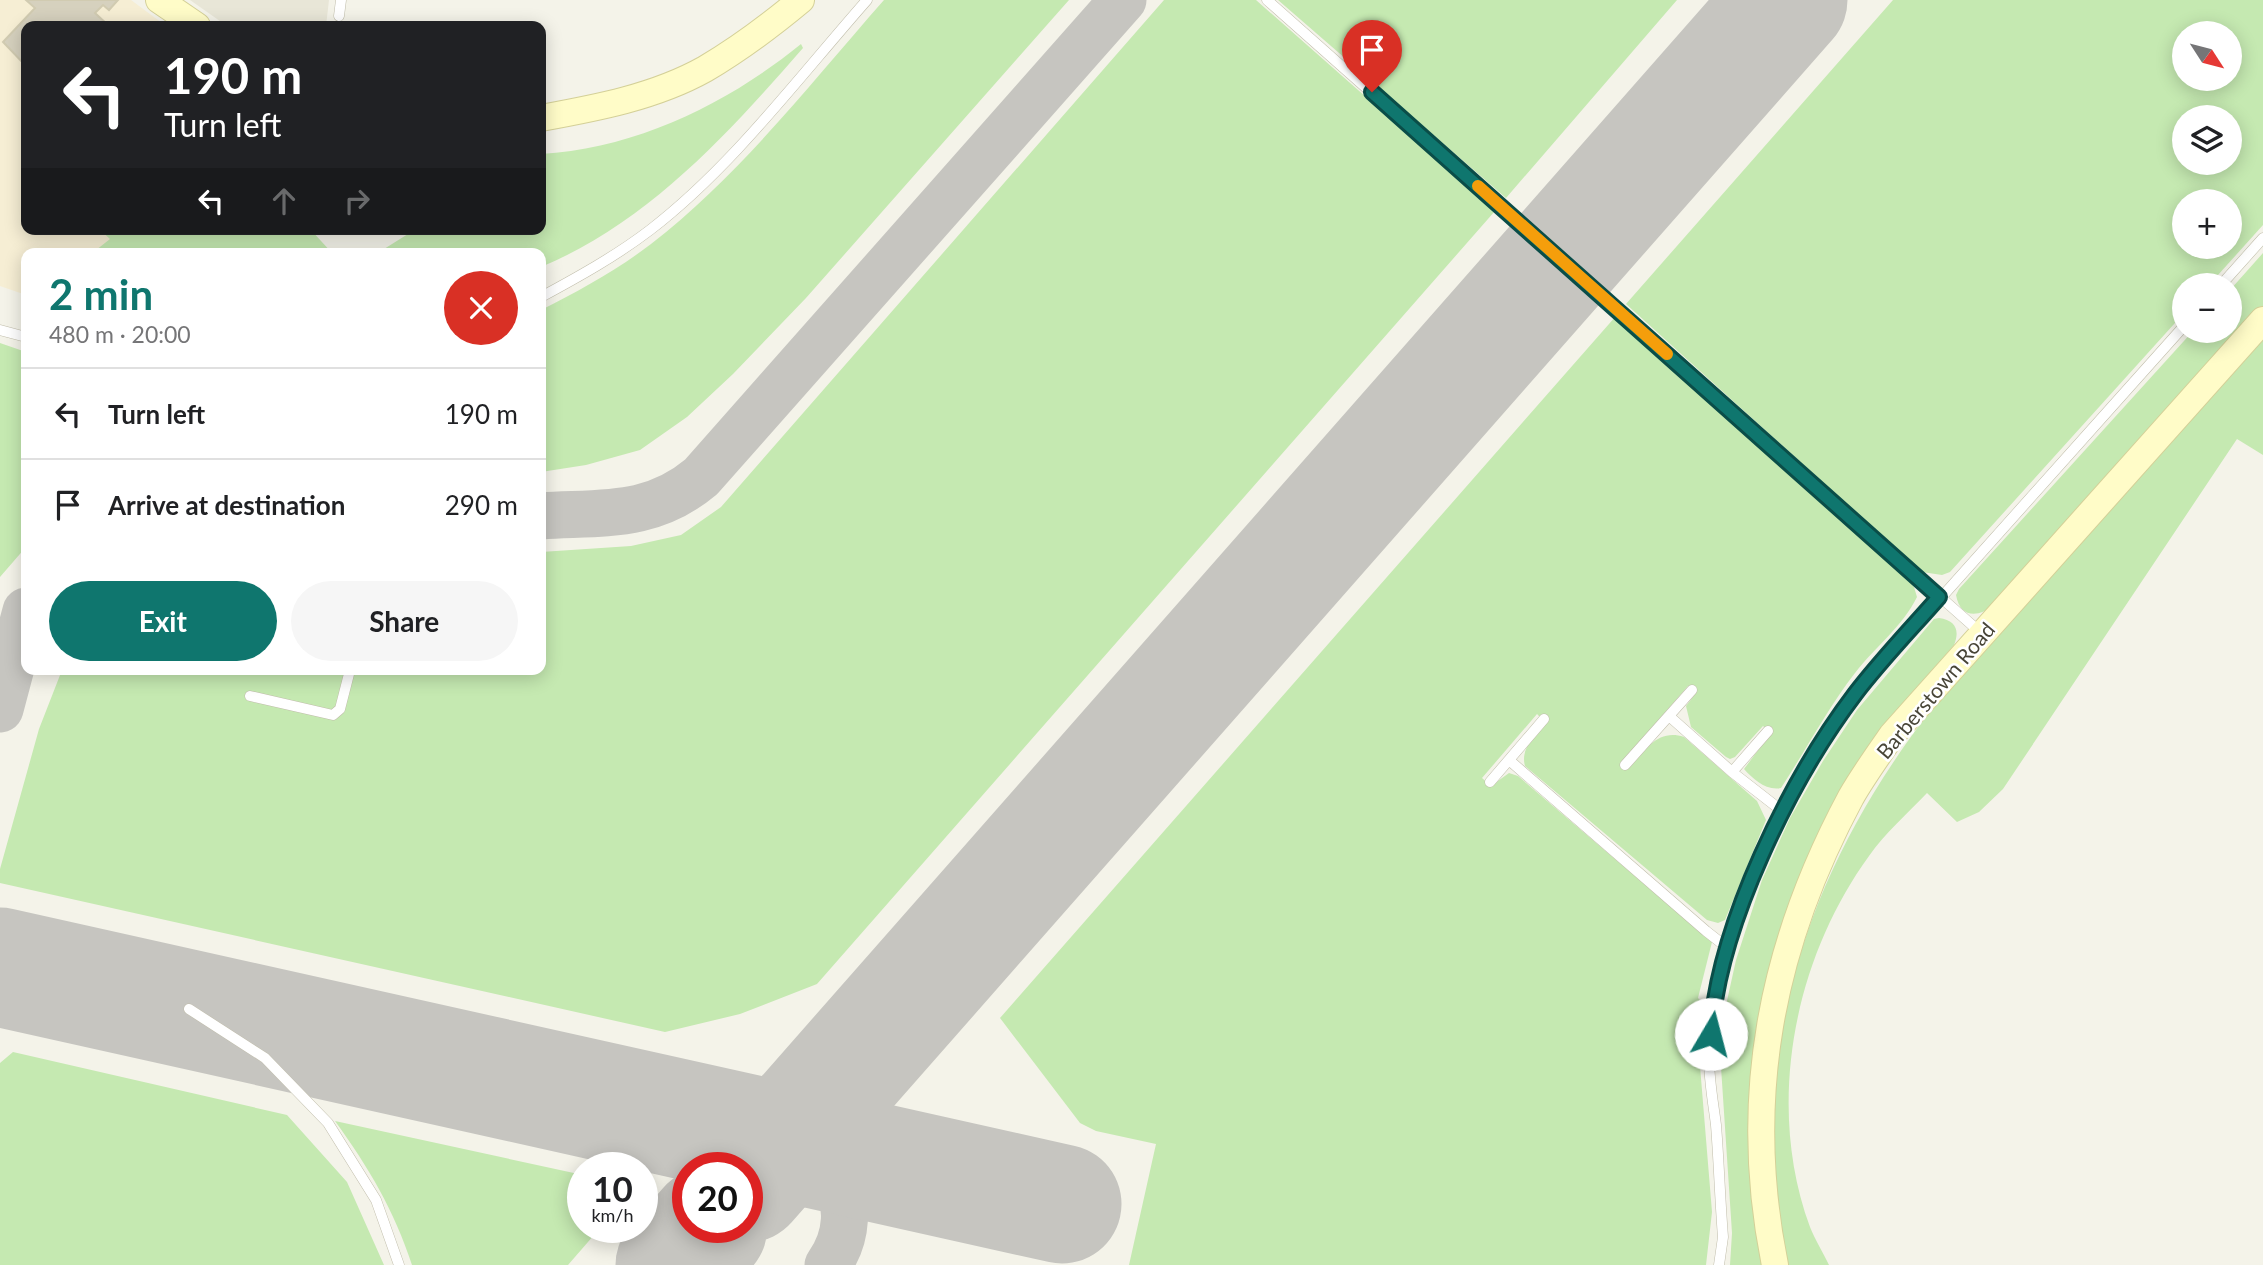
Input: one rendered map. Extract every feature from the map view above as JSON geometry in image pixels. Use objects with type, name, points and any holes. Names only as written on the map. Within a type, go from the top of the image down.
[{"type":"main road","points":[[159,0],[190,21]]},
{"type":"main road","points":[[546,117],[626,100],[703,70],[762,32],[801,0]]},
{"type":"main road","name":"Barberstown Road","points":[[1775,1265],[1768,1229],[1761,1156],[1763,1072],[1773,999],[1819,862],[1852,795],[1892,735],[2263,320]]},
{"type":"lane","points":[[339,16],[341,0]]},
{"type":"lane","points":[[546,294],[593,269],[650,230],[703,184],[867,0]]},
{"type":"lane","points":[[1267,0],[1981,633]]},
{"type":"lane","points":[[2232,273],[2263,238]]},
{"type":"lane","points":[[0,331],[21,336]]},
{"type":"lane","points":[[1719,1265],[1723,1237],[1709,1054],[1712,1014],[1729,945],[1752,879],[1782,811],[1819,747],[1855,694],[2172,339]]},
{"type":"lane","points":[[250,696],[333,715],[340,709],[350,675]]},
{"type":"lane","points":[[1625,765],[1692,690]]},
{"type":"lane","points":[[1668,716],[1782,811]]},
{"type":"lane","points":[[1490,782],[1544,719]]},
{"type":"lane","points":[[1732,772],[1768,731]]},
{"type":"lane","points":[[1509,760],[1706,931],[1720,942],[1729,945]]},
{"type":"lane","points":[[188,1009],[265,1058],[328,1123],[376,1200],[399,1265]]},
{"type":"shaded area","points":[[0,0],[131,0],[159,21],[21,21],[21,235],[106,235],[111,239],[99,248],[21,248],[21,293],[0,286]]},
{"type":"shaded area","points":[[190,0],[329,0],[327,21],[220,21]]},
{"type":"green space","points":[[884,0],[1069,0],[806,298],[733,374],[687,417],[640,450],[586,465],[546,471],[546,307],[584,288],[651,244],[715,189],[773,128]]},
{"type":"green space","points":[[1164,0],[1256,0],[1495,211],[817,984],[740,1014],[665,1032],[0,883],[0,869],[39,729],[60,675],[546,675],[546,552],[631,546],[681,535],[721,507]]},
{"type":"green space","points":[[1278,0],[1677,0],[1506,198]]},
{"type":"green space","points":[[1893,0],[2263,0],[2263,225],[2242,248],[2242,189],[2172,189],[2172,259],[2232,259],[2220,273],[2172,273],[2172,326],[1950,572],[1942,575],[1922,572],[1626,304]]},
{"type":"green space","points":[[801,44],[803,48],[746,112],[652,201],[617,226],[546,265],[546,248],[386,248],[406,235],[546,235],[546,153],[612,143],[646,132],[712,104],[773,66]]},
{"type":"green space","points":[[106,235],[316,235],[327,248],[99,248],[110,239]]},
{"type":"green space","points":[[2263,253],[2263,306],[2242,329],[2242,277]]},
{"type":"green space","points":[[1616,316],[1906,578],[1914,587],[1917,597],[1904,617],[1845,687],[1781,788],[1765,786],[1744,769],[1771,733],[1763,726],[1735,757],[1726,757],[1691,727],[1686,706],[1696,693],[1688,686],[1622,762],[1629,768],[1646,748],[1659,738],[1675,735],[1684,737],[1757,801],[1766,820],[1725,920],[1718,923],[1707,920],[1525,766],[1527,748],[1546,723],[1537,714],[1482,778],[1491,786],[1509,773],[1518,776],[1712,942],[1698,998],[1705,1006],[1699,1054],[1712,1212],[1706,1265],[1129,1265],[1156,1144],[1096,1131],[1080,1123],[1000,1018]]},
{"type":"green space","points":[[2263,339],[2263,455],[2237,439],[2003,789],[1979,812],[1957,822],[1927,793],[1875,848],[1843,897],[1822,940],[1806,986],[1794,1034],[1789,1083],[1790,1132],[1797,1180],[1810,1227],[1829,1265],[1788,1265],[1776,1192],[1774,1124],[1778,1058],[1789,995],[1807,934],[1831,874],[1860,817],[1894,761],[1934,706]]},
{"type":"green space","points":[[0,343],[21,350],[21,553],[0,577]]},
{"type":"green space","points":[[2182,343],[2230,343],[1994,605],[1982,612],[1970,614],[1958,603],[1956,595]]},
{"type":"green space","points":[[1934,619],[1949,621],[1955,627],[1957,635],[1954,645],[1890,722],[1772,964],[1763,1265],[1730,1265],[1732,1233],[1719,1037],[1736,960],[1762,880],[1790,818],[1823,761],[1857,710]]},
{"type":"green space","points":[[13,1052],[287,1115],[347,1182],[384,1265],[0,1265],[0,1063]]},
{"type":"green space","points":[[335,1121],[567,1172],[567,1243],[587,1243],[568,1265],[412,1265],[380,1190]]},
{"type":"building","points":[[26,0],[118,0],[109,10],[103,5],[95,13],[104,21],[23,21],[35,8]]},
{"type":"building","points":[[21,23],[21,61],[3,42]]},
{"type":"taxiway","points":[[546,516],[605,513],[644,507],[682,491],[701,477],[1123,0]]},
{"type":"taxiway","points":[[1725,72],[1770,0]]},
{"type":"taxiway","points":[[0,709],[21,630]]},
{"type":"taxiway","points":[[0,987],[35,981],[84,985]]},
{"type":"taxiway","points":[[797,1145],[830,1174],[842,1196],[843,1232],[828,1265]]},
{"type":"runway","points":[[763,1165],[1788,0]]},
{"type":"runway","points":[[0,967],[1062,1204]]},
{"type":"runway","points":[[675,1265],[694,1243]]},
{"type":"slow traffic","points":[[1478,186],[1667,354]]},
{"type":"route","points":[[1372,92],[1939,597],[1855,694],[1819,747],[1782,811],[1752,879],[1729,945],[1712,1014],[1711,1034]]}]
